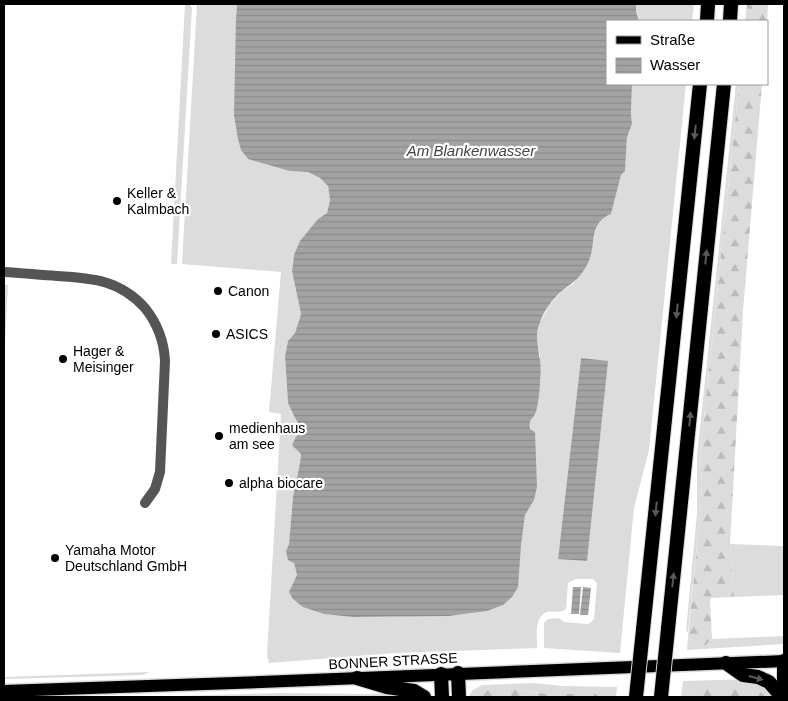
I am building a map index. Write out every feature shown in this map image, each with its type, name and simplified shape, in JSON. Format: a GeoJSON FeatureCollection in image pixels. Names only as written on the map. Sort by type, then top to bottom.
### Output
{"type":"FeatureCollection","features":[{"type":"Feature","properties":{"kind":"highway"},"geometry":{"type":"LineString","coordinates":[[707,20],[708,4]]}},
{"type":"Feature","properties":{"kind":"highway"},"geometry":{"type":"LineString","coordinates":[[730,20],[731,4]]}},
{"type":"Feature","properties":{"kind":"highway"},"geometry":{"type":"LineString","coordinates":[[636,697],[700,85]]}},
{"type":"Feature","properties":{"kind":"highway"},"geometry":{"type":"LineString","coordinates":[[661,697],[724,85]]}},
{"type":"Feature","properties":{"kind":"highway"},"geometry":{"type":"LineString","coordinates":[[784,661],[784,686]]}},
{"type":"Feature","properties":{"kind":"highway"},"geometry":{"type":"LineString","coordinates":[[726,663],[743,675],[758,677],[769,682],[782,697]]}},
{"type":"Feature","properties":{"kind":"highway"},"geometry":{"type":"LineString","coordinates":[[458,673],[459,697]]}},
{"type":"Feature","properties":{"kind":"highway"},"geometry":{"type":"LineString","coordinates":[[440,674],[442,697]]}},
{"type":"Feature","properties":{"kind":"highway"},"geometry":{"type":"LineString","coordinates":[[357,678],[387,687],[414,691],[424,697]]}},
{"type":"Feature","properties":{"kind":"main road","name":"BONNER STRASSE"},"geometry":{"type":"LineString","coordinates":[[4,691],[784,661]]}},
{"type":"Feature","properties":{"kind":"street"},"geometry":{"type":"LineString","coordinates":[[4,272],[79,277],[106,282],[134,297],[149,313],[164,347],[165,361],[160,472],[154,488],[145,503]]}},
{"type":"Feature","properties":{"kind":"green space"},"geometry":{"type":"Polygon","coordinates":[[[185,4],[190,5],[192,8],[177,264],[171,264],[185,4]]]}},
{"type":"Feature","properties":{"kind":"green space"},"geometry":{"type":"Polygon","coordinates":[[[197,4],[237,4],[236,18],[290,171],[308,172],[320,178],[328,186],[330,200],[327,213],[318,219],[294,255],[292,271],[301,314],[295,333],[288,341],[285,356],[288,403],[301,427],[300,463],[293,497],[289,544],[286,551],[294,563],[297,575],[324,614],[345,616],[445,616],[480,612],[503,605],[521,546],[525,514],[534,500],[530,420],[536,412],[540,356],[536,338],[539,324],[550,304],[562,291],[574,283],[589,260],[597,225],[603,217],[611,214],[621,175],[625,171],[627,137],[632,124],[632,85],[686,85],[649,450],[634,508],[620,653],[544,648],[544,623],[548,619],[559,618],[564,622],[587,624],[594,619],[597,583],[593,579],[575,579],[568,583],[566,609],[547,612],[540,618],[537,627],[537,648],[396,653],[269,663],[267,655],[281,414],[269,412],[281,272],[182,264],[197,4]],[[581,358],[558,558],[587,561],[581,358]]]}},
{"type":"Feature","properties":{"kind":"green space"},"geometry":{"type":"Polygon","coordinates":[[[636,4],[694,4],[692,20],[639,20],[636,4]]]}},
{"type":"Feature","properties":{"kind":"green space"},"geometry":{"type":"Polygon","coordinates":[[[747,4],[768,4],[767,20],[745,20],[747,4]]]}},
{"type":"Feature","properties":{"kind":"green space"},"geometry":{"type":"Polygon","coordinates":[[[736,85],[739,85],[700,455],[702,486],[688,632],[686,631],[697,513],[697,457],[736,85]]]}},
{"type":"Feature","properties":{"kind":"green space"},"geometry":{"type":"Polygon","coordinates":[[[739,85],[762,85],[743,311],[730,544],[734,597],[710,598],[712,639],[706,645],[701,645],[688,637],[702,486],[700,455],[739,85]]]}},
{"type":"Feature","properties":{"kind":"green space"},"geometry":{"type":"Polygon","coordinates":[[[4,285],[8,285],[4,362],[4,285]]]}},
{"type":"Feature","properties":{"kind":"green space"},"geometry":{"type":"Polygon","coordinates":[[[730,544],[784,546],[784,595],[734,597],[730,544]]]}},
{"type":"Feature","properties":{"kind":"green space"},"geometry":{"type":"Polygon","coordinates":[[[784,636],[784,644],[687,650],[688,637],[701,645],[706,645],[712,639],[784,636]]]}},
{"type":"Feature","properties":{"kind":"green space"},"geometry":{"type":"Polygon","coordinates":[[[149,672],[143,675],[4,679],[4,677],[149,672]]]}},
{"type":"Feature","properties":{"kind":"green space"},"geometry":{"type":"Polygon","coordinates":[[[749,679],[764,684],[776,697],[766,697],[762,693],[684,690],[684,697],[681,697],[683,681],[749,679]]]}},
{"type":"Feature","properties":{"kind":"green space"},"geometry":{"type":"Polygon","coordinates":[[[534,683],[563,686],[617,687],[616,697],[600,697],[596,694],[547,694],[507,688],[478,697],[468,697],[473,690],[482,685],[534,683]]]}},
{"type":"Feature","properties":{"kind":"green space"},"geometry":{"type":"Polygon","coordinates":[[[743,686],[758,691],[766,697],[684,697],[684,690],[743,686]]]}},
{"type":"Feature","properties":{"kind":"green space"},"geometry":{"type":"Polygon","coordinates":[[[507,688],[547,694],[596,694],[600,697],[478,697],[487,691],[507,688]]]}},
{"type":"Feature","properties":{"kind":"green space"},"geometry":{"type":"Polygon","coordinates":[[[281,693],[397,693],[412,697],[143,697],[281,693]]]}},
{"type":"Feature","properties":{"kind":"water","name":"Am Blankenwasser"},"geometry":{"type":"Polygon","coordinates":[[[237,4],[636,4],[639,20],[606,20],[606,85],[632,85],[632,124],[627,137],[625,171],[621,175],[611,214],[604,218],[596,228],[588,263],[583,272],[559,294],[545,311],[538,329],[537,340],[541,368],[540,388],[536,412],[530,421],[530,429],[535,432],[537,487],[534,500],[525,515],[518,587],[512,597],[503,605],[487,611],[449,616],[353,617],[324,614],[303,607],[293,599],[289,592],[297,575],[294,563],[288,560],[286,551],[289,544],[293,497],[301,454],[292,445],[301,427],[288,403],[285,356],[288,341],[295,333],[301,314],[292,271],[294,255],[300,241],[318,219],[327,213],[330,200],[328,186],[320,178],[308,172],[290,171],[248,159],[241,150],[234,115],[237,4]]]}},
{"type":"Feature","properties":{"kind":"water"},"geometry":{"type":"Polygon","coordinates":[[[581,358],[608,361],[587,561],[558,559],[581,358]]]}},
{"type":"Feature","properties":{"kind":"water"},"geometry":{"type":"Polygon","coordinates":[[[573,587],[581,587],[579,614],[571,614],[573,587]]]}},
{"type":"Feature","properties":{"kind":"water"},"geometry":{"type":"Polygon","coordinates":[[[583,587],[591,588],[588,615],[580,615],[583,587]]]}},
{"type":"Feature","properties":{"kind":"place","name":"Keller & Kalmbach"},"geometry":{"type":"Point","coordinates":[117,201]}},
{"type":"Feature","properties":{"kind":"place","name":"Canon"},"geometry":{"type":"Point","coordinates":[218,291]}},
{"type":"Feature","properties":{"kind":"place","name":"ASICS"},"geometry":{"type":"Point","coordinates":[216,334]}},
{"type":"Feature","properties":{"kind":"place","name":"Hager & Meisinger"},"geometry":{"type":"Point","coordinates":[63,359]}},
{"type":"Feature","properties":{"kind":"place","name":"medienhaus am see"},"geometry":{"type":"Point","coordinates":[219,436]}},
{"type":"Feature","properties":{"kind":"place","name":"alpha biocare"},"geometry":{"type":"Point","coordinates":[229,483]}},
{"type":"Feature","properties":{"kind":"place","name":"Yamaha Motor Deutschland GmbH"},"geometry":{"type":"Point","coordinates":[55,558]}}]}
